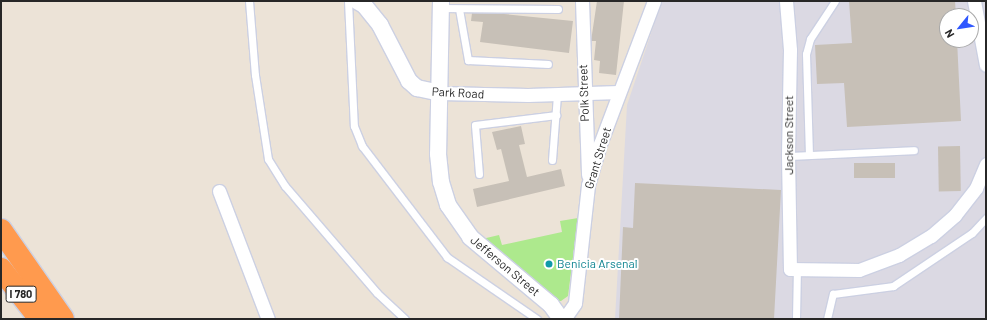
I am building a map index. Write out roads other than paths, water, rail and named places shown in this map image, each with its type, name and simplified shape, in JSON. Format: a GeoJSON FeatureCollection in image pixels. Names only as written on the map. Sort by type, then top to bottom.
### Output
{"type":"FeatureCollection","features":[{"type":"Feature","properties":{"kind":"highway"},"geometry":{"type":"LineString","coordinates":[[1,230],[63,319]]}},
{"type":"Feature","properties":{"kind":"highway","name":"I 780"},"geometry":{"type":"LineString","coordinates":[[1,269],[40,319]]}},
{"type":"Feature","properties":{"kind":"street","name":"Park Road"},"geometry":{"type":"LineString","coordinates":[[357,1],[364,5],[380,25],[409,81],[417,88],[440,93],[584,94],[619,92]]}},
{"type":"Feature","properties":{"kind":"street","name":"Polk Street"},"geometry":{"type":"LineString","coordinates":[[582,1],[588,184]]}},
{"type":"Feature","properties":{"kind":"street","name":"Grant Street"},"geometry":{"type":"LineString","coordinates":[[564,319],[575,303],[588,184],[619,92],[654,1]]}},
{"type":"Feature","properties":{"kind":"street","name":"Jackson Street"},"geometry":{"type":"LineString","coordinates":[[786,1],[790,50],[788,156],[794,269]]}},
{"type":"Feature","properties":{"kind":"street"},"geometry":{"type":"LineString","coordinates":[[974,1],[986,65]]}},
{"type":"Feature","properties":{"kind":"street","name":"Jefferson Street"},"geometry":{"type":"LineString","coordinates":[[441,5],[438,154],[441,182],[448,205],[470,238],[551,305],[561,319]]}},
{"type":"Feature","properties":{"kind":"street"},"geometry":{"type":"LineString","coordinates":[[794,269],[859,270],[879,265],[911,249],[931,236],[963,207],[976,188],[986,164]]}},
{"type":"Feature","properties":{"kind":"street"},"geometry":{"type":"LineString","coordinates":[[219,191],[268,319]]}},
{"type":"Feature","properties":{"kind":"lane"},"geometry":{"type":"LineString","coordinates":[[248,1],[255,75],[268,159],[286,186],[377,293],[405,319]]}},
{"type":"Feature","properties":{"kind":"lane"},"geometry":{"type":"LineString","coordinates":[[348,1],[354,126],[362,146],[447,257],[537,319]]}},
{"type":"Feature","properties":{"kind":"lane"},"geometry":{"type":"LineString","coordinates":[[809,155],[806,54],[810,39],[835,1]]}},
{"type":"Feature","properties":{"kind":"lane"},"geometry":{"type":"LineString","coordinates":[[441,5],[459,8],[558,9]]}},
{"type":"Feature","properties":{"kind":"lane"},"geometry":{"type":"LineString","coordinates":[[459,8],[468,60],[548,64]]}},
{"type":"Feature","properties":{"kind":"lane"},"geometry":{"type":"LineString","coordinates":[[552,160],[557,94]]}},
{"type":"Feature","properties":{"kind":"lane"},"geometry":{"type":"LineString","coordinates":[[479,174],[476,125],[556,115]]}},
{"type":"Feature","properties":{"kind":"lane"},"geometry":{"type":"LineString","coordinates":[[788,156],[914,150]]}},
{"type":"Feature","properties":{"kind":"lane"},"geometry":{"type":"LineString","coordinates":[[827,319],[833,294],[893,286],[972,233],[986,218]]}},
{"type":"Feature","properties":{"kind":"lane"},"geometry":{"type":"LineString","coordinates":[[794,269],[796,319]]}},
{"type":"Feature","properties":{"kind":"place","name":"Benicia Arsenal"},"geometry":{"type":"Point","coordinates":[549,264]}}]}
